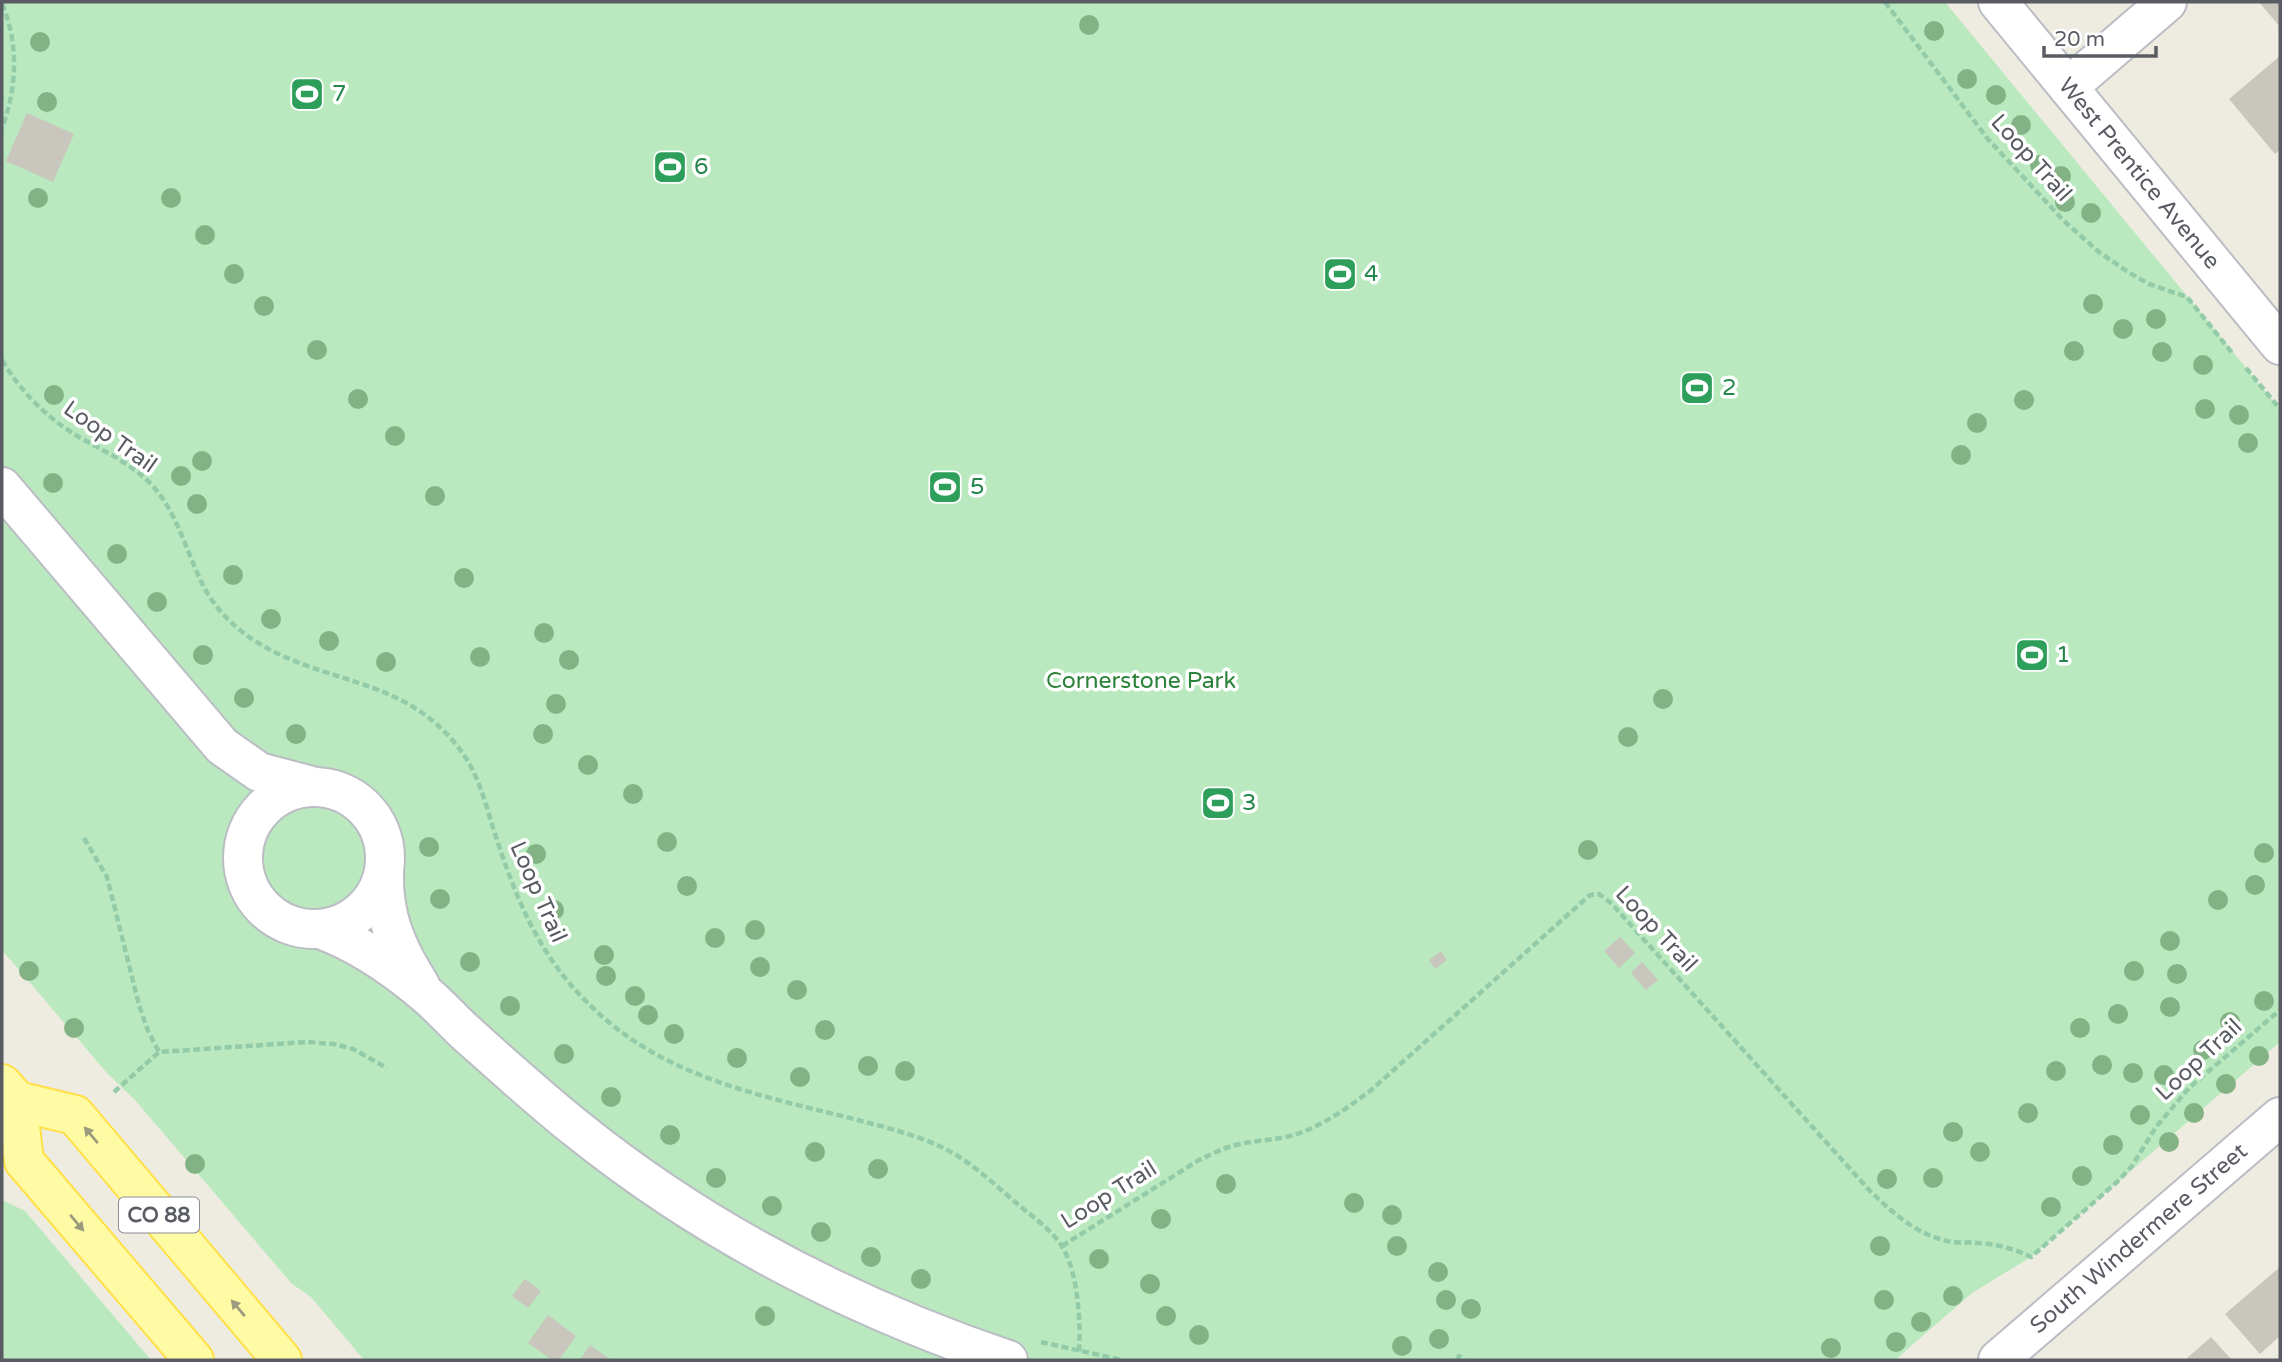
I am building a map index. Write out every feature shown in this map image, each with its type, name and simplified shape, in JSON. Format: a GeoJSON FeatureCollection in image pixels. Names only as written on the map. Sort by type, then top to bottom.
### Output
{"type":"FeatureCollection","features":[{"type":"Feature","properties":{"kind":"main road","name":"CO 88"},"geometry":{"type":"LineString","coordinates":[[194,1360],[24,1161],[7,1100],[75,1115],[282,1360]]}},
{"type":"Feature","properties":{"kind":"street","name":"West Prentice Avenue"},"geometry":{"type":"LineString","coordinates":[[1998,2],[2274,325]]}},
{"type":"Feature","properties":{"kind":"street"},"geometry":{"type":"LineString","coordinates":[[2068,87],[2167,2]]}},
{"type":"Feature","properties":{"kind":"street"},"geometry":{"type":"LineString","coordinates":[[2,487],[222,746],[239,777],[248,801],[252,823]]}},
{"type":"Feature","properties":{"kind":"street"},"geometry":{"type":"LineString","coordinates":[[222,746],[259,772],[325,787],[351,796],[372,814],[386,848],[384,898],[390,925],[409,968],[425,993]]}},
{"type":"Feature","properties":{"kind":"street"},"geometry":{"type":"LineString","coordinates":[[312,786],[278,796],[258,813],[252,823],[243,854],[246,880],[252,893],[271,914],[282,921],[307,929],[320,929],[345,923],[356,916],[373,899],[384,874]]}},
{"type":"Feature","properties":{"kind":"street"},"geometry":{"type":"LineString","coordinates":[[320,929],[343,938],[368,953],[425,993],[507,1070],[577,1130],[696,1216],[816,1280],[941,1336],[1008,1360]]}},
{"type":"Feature","properties":{"kind":"street","name":"South Windermere Street"},"geometry":{"type":"LineString","coordinates":[[1998,1360],[2280,1117]]}},
{"type":"Feature","properties":{"kind":"path","name":"Loop Trail"},"geometry":{"type":"LineString","coordinates":[[1885,2],[1987,138],[2064,221],[2099,252],[2128,272],[2149,284],[2186,297]]}},
{"type":"Feature","properties":{"kind":"path"},"geometry":{"type":"LineString","coordinates":[[2,4],[11,32],[14,84],[2,128]]}},
{"type":"Feature","properties":{"kind":"path","name":"Loop Trail"},"geometry":{"type":"LineString","coordinates":[[2,360],[21,388],[47,414],[75,435],[133,468],[151,485],[176,521],[201,584],[215,604],[249,638],[292,661],[370,685],[397,697],[427,716],[457,745],[471,765],[480,786],[509,876],[540,945],[567,981],[611,1023],[661,1058],[733,1088],[907,1133],[941,1147],[992,1182],[1040,1223],[1062,1246],[1199,1160],[1241,1143],[1294,1135],[1348,1107],[1370,1091],[1590,895],[1599,894],[1606,897],[1870,1191],[1895,1215],[1931,1237],[2004,1247],[2031,1257],[2132,1166],[2156,1126],[2189,1088],[2280,1010]]}},
{"type":"Feature","properties":{"kind":"path"},"geometry":{"type":"LineString","coordinates":[[84,838],[107,877],[139,1005],[159,1052]]}},
{"type":"Feature","properties":{"kind":"path"},"geometry":{"type":"LineString","coordinates":[[114,1092],[159,1052],[307,1042],[353,1049],[387,1068]]}},
{"type":"Feature","properties":{"kind":"path"},"geometry":{"type":"LineString","coordinates":[[1062,1246],[1074,1280],[1080,1328],[1079,1352],[1122,1360]]}},
{"type":"Feature","properties":{"kind":"path"},"geometry":{"type":"LineString","coordinates":[[1457,1360],[1459,1356],[1465,1360]]}},
{"type":"Feature","properties":{"kind":"green space","name":"Cornerstone Park"},"geometry":{"type":"Polygon","coordinates":[[[2,2],[1945,2],[2280,409],[2280,1042],[2031,1257],[1972,1293],[1895,1360],[364,1360],[311,1297],[292,1284],[2,950],[2,2]]]}},
{"type":"Feature","properties":{"kind":"green space"},"geometry":{"type":"Polygon","coordinates":[[[2,1200],[25,1211],[151,1360],[2,1360],[2,1200]]]}},
{"type":"Feature","properties":{"kind":"building"},"geometry":{"type":"Polygon","coordinates":[[[2259,2],[2280,2],[2280,27],[2259,2]]]}},
{"type":"Feature","properties":{"kind":"building"},"geometry":{"type":"Polygon","coordinates":[[[2280,56],[2280,150],[2275,154],[2229,99],[2280,56]]]}},
{"type":"Feature","properties":{"kind":"building"},"geometry":{"type":"Polygon","coordinates":[[[27,113],[74,134],[53,182],[6,161],[27,113]]]}},
{"type":"Feature","properties":{"kind":"building"},"geometry":{"type":"Polygon","coordinates":[[[1620,937],[1635,953],[1619,968],[1604,951],[1620,937]]]}},
{"type":"Feature","properties":{"kind":"building"},"geometry":{"type":"Polygon","coordinates":[[[1441,951],[1447,960],[1435,969],[1429,960],[1441,951]]]}},
{"type":"Feature","properties":{"kind":"building"},"geometry":{"type":"Polygon","coordinates":[[[1642,962],[1658,980],[1646,990],[1631,973],[1642,962]]]}},
{"type":"Feature","properties":{"kind":"building"},"geometry":{"type":"Polygon","coordinates":[[[2280,1267],[2280,1336],[2260,1354],[2225,1314],[2280,1267]]]}},
{"type":"Feature","properties":{"kind":"building"},"geometry":{"type":"Polygon","coordinates":[[[525,1279],[541,1291],[528,1308],[512,1296],[525,1279]]]}},
{"type":"Feature","properties":{"kind":"building"},"geometry":{"type":"Polygon","coordinates":[[[548,1315],[576,1336],[559,1360],[552,1360],[528,1343],[548,1315]]]}},
{"type":"Feature","properties":{"kind":"building"},"geometry":{"type":"Polygon","coordinates":[[[2211,1337],[2232,1360],[2185,1360],[2211,1337]]]}},
{"type":"Feature","properties":{"kind":"building"},"geometry":{"type":"Polygon","coordinates":[[[590,1345],[611,1360],[580,1360],[590,1345]]]}},
{"type":"Feature","properties":{"kind":"place","name":"7"},"geometry":{"type":"Point","coordinates":[307,94]}},
{"type":"Feature","properties":{"kind":"place","name":"6"},"geometry":{"type":"Point","coordinates":[670,167]}},
{"type":"Feature","properties":{"kind":"place","name":"4"},"geometry":{"type":"Point","coordinates":[1340,274]}},
{"type":"Feature","properties":{"kind":"place","name":"2"},"geometry":{"type":"Point","coordinates":[1697,388]}},
{"type":"Feature","properties":{"kind":"place","name":"5"},"geometry":{"type":"Point","coordinates":[945,487]}},
{"type":"Feature","properties":{"kind":"place","name":"1"},"geometry":{"type":"Point","coordinates":[2032,655]}},
{"type":"Feature","properties":{"kind":"place","name":"3"},"geometry":{"type":"Point","coordinates":[1218,803]}}]}
